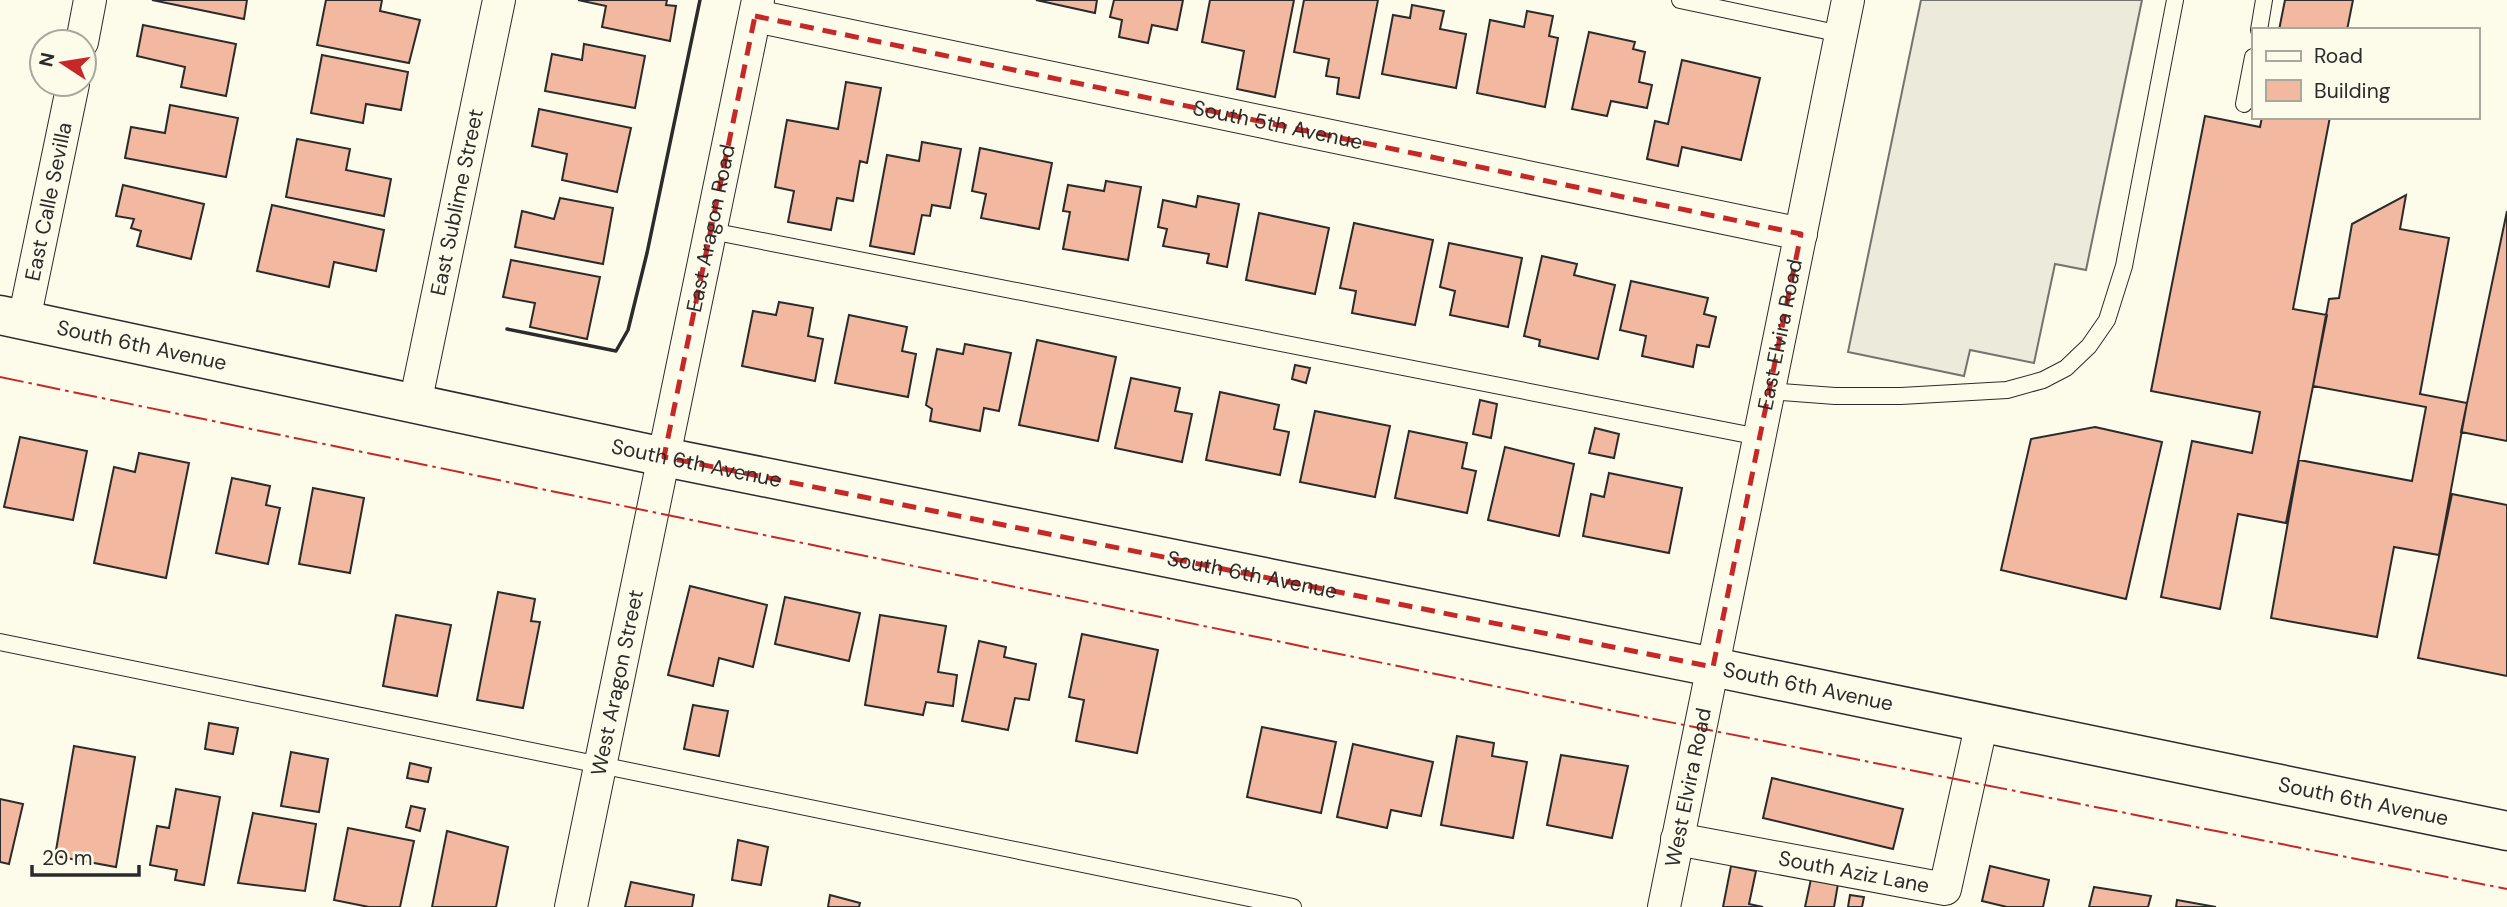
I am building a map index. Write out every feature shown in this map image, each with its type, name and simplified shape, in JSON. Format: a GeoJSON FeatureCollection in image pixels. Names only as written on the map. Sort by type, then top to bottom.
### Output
{"type":"FeatureCollection","features":[{"type":"Feature","properties":{"kind":"street"},"geometry":{"type":"LineString","coordinates":[[85,28],[90,0]]}},
{"type":"Feature","properties":{"kind":"street","name":"East Sublime Street"},"geometry":{"type":"LineString","coordinates":[[415,404],[499,0]]}},
{"type":"Feature","properties":{"kind":"street","name":"East Elvira Road"},"geometry":{"type":"LineString","coordinates":[[1713,667],[1848,0]]}},
{"type":"Feature","properties":{"kind":"street","name":"East Aragon Road"},"geometry":{"type":"LineString","coordinates":[[664,457],[757,8]]}},
{"type":"Feature","properties":{"kind":"street","name":"South 5th Avenue"},"geometry":{"type":"LineString","coordinates":[[757,8],[1801,234]]}},
{"type":"Feature","properties":{"kind":"street","name":"East Calle Sevilla"},"geometry":{"type":"LineString","coordinates":[[12,318],[69,98]]}},
{"type":"Feature","properties":{"kind":"street","name":"South 6th Avenue"},"geometry":{"type":"LineString","coordinates":[[12,318],[664,457],[1713,667],[2507,831]]}},
{"type":"Feature","properties":{"kind":"street","name":"West Aragon Street"},"geometry":{"type":"LineString","coordinates":[[571,907],[664,457]]}},
{"type":"Feature","properties":{"kind":"street","name":"West Elvira Road"},"geometry":{"type":"LineString","coordinates":[[1664,907],[1713,667]]}},
{"type":"Feature","properties":{"kind":"street","name":"South Aziz Lane"},"geometry":{"type":"LineString","coordinates":[[1678,839],[1945,889],[1982,722]]}},
{"type":"Feature","properties":{"kind":"lane"},"geometry":{"type":"LineString","coordinates":[[1679,0],[1841,34]]}},
{"type":"Feature","properties":{"kind":"lane"},"geometry":{"type":"LineString","coordinates":[[1769,391],[1835,396],[1901,396],[2007,390],[2043,380],[2066,368],[2090,346],[2107,320],[2124,266],[2175,0]]}},
{"type":"Feature","properties":{"kind":"lane"},"geometry":{"type":"LineString","coordinates":[[2259,28],[2264,0]]}},
{"type":"Feature","properties":{"kind":"lane"},"geometry":{"type":"LineString","coordinates":[[2244,104],[2252,62]]}},
{"type":"Feature","properties":{"kind":"lane"},"geometry":{"type":"LineString","coordinates":[[711,231],[1759,438]]}},
{"type":"Feature","properties":{"kind":"lane"},"geometry":{"type":"LineString","coordinates":[[0,642],[1293,907]]}},
{"type":"Feature","properties":{"kind":"highlighted area"},"geometry":{"type":"Polygon","coordinates":[[[755,16],[1801,234],[1713,667],[664,457],[755,16]]]}},
{"type":"Feature","properties":{"kind":"shaded area"},"geometry":{"type":"Polygon","coordinates":[[[1921,0],[2142,0],[2086,270],[2055,264],[2034,363],[1970,350],[1964,376],[1848,352],[1921,0]]]}},
{"type":"Feature","properties":{"kind":"building"},"geometry":{"type":"Polygon","coordinates":[[[152,0],[247,0],[244,19],[152,0]]]}},
{"type":"Feature","properties":{"kind":"building"},"geometry":{"type":"Polygon","coordinates":[[[326,0],[382,0],[380,11],[420,20],[409,63],[317,45],[326,0]]]}},
{"type":"Feature","properties":{"kind":"building"},"geometry":{"type":"Polygon","coordinates":[[[578,0],[667,0],[666,5],[676,6],[670,41],[602,27],[606,6],[578,0]]]}},
{"type":"Feature","properties":{"kind":"building"},"geometry":{"type":"Polygon","coordinates":[[[1036,0],[1097,0],[1095,13],[1036,0]]]}},
{"type":"Feature","properties":{"kind":"building"},"geometry":{"type":"Polygon","coordinates":[[[1114,0],[1183,0],[1177,30],[1152,25],[1148,43],[1119,37],[1122,20],[1110,17],[1114,0]]]}},
{"type":"Feature","properties":{"kind":"building"},"geometry":{"type":"Polygon","coordinates":[[[1210,0],[1294,0],[1275,97],[1237,89],[1244,51],[1202,42],[1210,0]]]}},
{"type":"Feature","properties":{"kind":"building"},"geometry":{"type":"Polygon","coordinates":[[[1304,0],[1378,0],[1359,98],[1337,94],[1339,78],[1326,76],[1329,59],[1294,52],[1304,0]]]}},
{"type":"Feature","properties":{"kind":"building"},"geometry":{"type":"Polygon","coordinates":[[[2285,0],[2353,0],[2347,28],[2279,28],[2285,0]]]}},
{"type":"Feature","properties":{"kind":"building"},"geometry":{"type":"Polygon","coordinates":[[[1412,5],[1444,11],[1440,29],[1466,34],[1456,88],[1382,74],[1393,15],[1410,18],[1412,5]]]}},
{"type":"Feature","properties":{"kind":"building"},"geometry":{"type":"Polygon","coordinates":[[[1527,11],[1553,16],[1549,36],[1558,38],[1545,107],[1477,93],[1490,20],[1524,27],[1527,11]]]}},
{"type":"Feature","properties":{"kind":"building"},"geometry":{"type":"Polygon","coordinates":[[[143,25],[236,44],[226,96],[181,87],[185,67],[137,56],[143,25]]]}},
{"type":"Feature","properties":{"kind":"building"},"geometry":{"type":"Polygon","coordinates":[[[1589,32],[1635,42],[1633,49],[1645,52],[1639,82],[1652,85],[1647,108],[1611,101],[1607,116],[1572,109],[1589,32]]]}},
{"type":"Feature","properties":{"kind":"building"},"geometry":{"type":"Polygon","coordinates":[[[584,44],[645,56],[635,108],[545,91],[552,54],[582,60],[584,44]]]}},
{"type":"Feature","properties":{"kind":"building"},"geometry":{"type":"Polygon","coordinates":[[[322,55],[408,72],[401,110],[366,104],[363,123],[311,113],[322,55]]]}},
{"type":"Feature","properties":{"kind":"building"},"geometry":{"type":"Polygon","coordinates":[[[1682,60],[1760,78],[1741,160],[1682,147],[1678,166],[1647,159],[1655,121],[1668,124],[1682,60]]]}},
{"type":"Feature","properties":{"kind":"building"},"geometry":{"type":"Polygon","coordinates":[[[846,82],[881,88],[867,163],[860,161],[853,201],[837,198],[831,230],[788,222],[794,191],[775,187],[787,120],[838,129],[846,82]]]}},
{"type":"Feature","properties":{"kind":"building"},"geometry":{"type":"Polygon","coordinates":[[[170,105],[238,118],[226,177],[125,158],[131,127],[165,133],[170,105]]]}},
{"type":"Feature","properties":{"kind":"building"},"geometry":{"type":"Polygon","coordinates":[[[539,109],[631,128],[617,192],[562,180],[567,154],[532,146],[539,109]]]}},
{"type":"Feature","properties":{"kind":"building"},"geometry":{"type":"Polygon","coordinates":[[[2205,116],[2260,127],[2262,119],[2330,119],[2293,309],[2327,315],[2286,523],[2238,514],[2220,609],[2161,597],[2192,441],[2252,453],[2260,412],[2151,391],[2205,116]]]}},
{"type":"Feature","properties":{"kind":"building"},"geometry":{"type":"Polygon","coordinates":[[[297,139],[350,149],[346,170],[391,179],[384,216],[286,197],[297,139]]]}},
{"type":"Feature","properties":{"kind":"building"},"geometry":{"type":"Polygon","coordinates":[[[922,142],[961,149],[950,208],[932,205],[930,216],[922,215],[914,254],[870,246],[887,155],[919,161],[922,142]]]}},
{"type":"Feature","properties":{"kind":"building"},"geometry":{"type":"Polygon","coordinates":[[[980,148],[1052,163],[1039,229],[981,218],[986,194],[972,191],[980,148]]]}},
{"type":"Feature","properties":{"kind":"building"},"geometry":{"type":"Polygon","coordinates":[[[1106,181],[1141,187],[1128,260],[1063,249],[1070,212],[1063,211],[1068,185],[1104,191],[1106,181]]]}},
{"type":"Feature","properties":{"kind":"building"},"geometry":{"type":"Polygon","coordinates":[[[123,185],[204,204],[191,259],[137,246],[141,231],[131,228],[134,219],[116,216],[123,185]]]}},
{"type":"Feature","properties":{"kind":"building"},"geometry":{"type":"Polygon","coordinates":[[[2406,195],[2400,229],[2449,238],[2420,394],[2467,403],[2439,555],[2394,547],[2377,637],[2271,618],[2299,460],[2412,481],[2426,407],[2313,386],[2329,299],[2339,298],[2352,224],[2406,195]]]}},
{"type":"Feature","properties":{"kind":"building"},"geometry":{"type":"Polygon","coordinates":[[[1198,196],[1239,204],[1227,267],[1207,263],[1209,254],[1163,246],[1167,229],[1158,227],[1163,200],[1196,207],[1198,196]]]}},
{"type":"Feature","properties":{"kind":"building"},"geometry":{"type":"Polygon","coordinates":[[[560,198],[613,208],[603,264],[515,247],[522,211],[554,219],[560,198]]]}},
{"type":"Feature","properties":{"kind":"building"},"geometry":{"type":"Polygon","coordinates":[[[272,205],[384,230],[376,271],[334,262],[329,287],[257,271],[272,205]]]}},
{"type":"Feature","properties":{"kind":"building"},"geometry":{"type":"Polygon","coordinates":[[[2507,211],[2507,441],[2461,432],[2507,211]]]}},
{"type":"Feature","properties":{"kind":"building"},"geometry":{"type":"Polygon","coordinates":[[[1259,213],[1329,228],[1315,294],[1246,280],[1259,213]]]}},
{"type":"Feature","properties":{"kind":"building"},"geometry":{"type":"Polygon","coordinates":[[[1354,223],[1433,240],[1415,325],[1352,313],[1356,291],[1340,288],[1354,223]]]}},
{"type":"Feature","properties":{"kind":"building"},"geometry":{"type":"Polygon","coordinates":[[[1449,243],[1522,258],[1508,327],[1450,315],[1455,291],[1440,287],[1449,243]]]}},
{"type":"Feature","properties":{"kind":"building"},"geometry":{"type":"Polygon","coordinates":[[[1542,256],[1577,264],[1574,275],[1615,285],[1598,359],[1539,346],[1540,340],[1524,336],[1542,256]]]}},
{"type":"Feature","properties":{"kind":"building"},"geometry":{"type":"Polygon","coordinates":[[[511,260],[600,277],[587,339],[530,327],[535,303],[503,297],[511,260]]]}},
{"type":"Feature","properties":{"kind":"building"},"geometry":{"type":"Polygon","coordinates":[[[1631,281],[1708,298],[1704,314],[1716,317],[1709,347],[1697,345],[1693,367],[1642,356],[1646,336],[1620,330],[1631,281]]]}},
{"type":"Feature","properties":{"kind":"building"},"geometry":{"type":"Polygon","coordinates":[[[779,302],[813,308],[808,336],[823,339],[815,381],[742,366],[753,311],[776,315],[779,302]]]}},
{"type":"Feature","properties":{"kind":"building"},"geometry":{"type":"Polygon","coordinates":[[[849,315],[907,327],[902,351],[916,354],[908,397],[835,383],[849,315]]]}},
{"type":"Feature","properties":{"kind":"building"},"geometry":{"type":"Polygon","coordinates":[[[1037,340],[1116,357],[1098,441],[1019,425],[1037,340]]]}},
{"type":"Feature","properties":{"kind":"building"},"geometry":{"type":"Polygon","coordinates":[[[965,344],[1011,353],[999,411],[984,408],[980,431],[930,421],[932,409],[926,405],[937,349],[963,354],[965,344]]]}},
{"type":"Feature","properties":{"kind":"building"},"geometry":{"type":"Polygon","coordinates":[[[1295,365],[1310,368],[1306,383],[1292,379],[1295,365]]]}},
{"type":"Feature","properties":{"kind":"building"},"geometry":{"type":"Polygon","coordinates":[[[1131,378],[1180,388],[1175,411],[1192,414],[1182,462],[1115,448],[1131,378]]]}},
{"type":"Feature","properties":{"kind":"building"},"geometry":{"type":"Polygon","coordinates":[[[1220,392],[1279,405],[1274,429],[1289,432],[1280,475],[1206,460],[1220,392]]]}},
{"type":"Feature","properties":{"kind":"building"},"geometry":{"type":"Polygon","coordinates":[[[1480,400],[1497,404],[1491,438],[1473,434],[1480,400]]]}},
{"type":"Feature","properties":{"kind":"building"},"geometry":{"type":"Polygon","coordinates":[[[1315,411],[1390,426],[1375,497],[1300,482],[1315,411]]]}},
{"type":"Feature","properties":{"kind":"building"},"geometry":{"type":"Polygon","coordinates":[[[2095,427],[2162,442],[2126,599],[2001,570],[2031,439],[2095,427]]]}},
{"type":"Feature","properties":{"kind":"building"},"geometry":{"type":"Polygon","coordinates":[[[1595,428],[1619,434],[1614,458],[1589,453],[1595,428]]]}},
{"type":"Feature","properties":{"kind":"building"},"geometry":{"type":"Polygon","coordinates":[[[1409,431],[1467,443],[1462,468],[1476,471],[1467,513],[1395,498],[1409,431]]]}},
{"type":"Feature","properties":{"kind":"building"},"geometry":{"type":"Polygon","coordinates":[[[20,437],[87,451],[73,520],[4,507],[20,437]]]}},
{"type":"Feature","properties":{"kind":"building"},"geometry":{"type":"Polygon","coordinates":[[[1505,447],[1574,464],[1559,536],[1488,520],[1505,447]]]}},
{"type":"Feature","properties":{"kind":"building"},"geometry":{"type":"Polygon","coordinates":[[[139,453],[189,463],[166,578],[94,563],[114,467],[135,472],[139,453]]]}},
{"type":"Feature","properties":{"kind":"building"},"geometry":{"type":"Polygon","coordinates":[[[1609,473],[1682,488],[1669,553],[1583,536],[1591,494],[1604,497],[1609,473]]]}},
{"type":"Feature","properties":{"kind":"building"},"geometry":{"type":"Polygon","coordinates":[[[232,478],[270,486],[266,505],[280,508],[268,564],[216,553],[232,478]]]}},
{"type":"Feature","properties":{"kind":"building"},"geometry":{"type":"Polygon","coordinates":[[[313,488],[364,498],[350,573],[299,564],[313,488]]]}},
{"type":"Feature","properties":{"kind":"building"},"geometry":{"type":"Polygon","coordinates":[[[2452,494],[2507,505],[2507,676],[2418,658],[2452,494]]]}},
{"type":"Feature","properties":{"kind":"building"},"geometry":{"type":"Polygon","coordinates":[[[690,586],[767,605],[753,667],[719,658],[713,686],[668,675],[690,586]]]}},
{"type":"Feature","properties":{"kind":"building"},"geometry":{"type":"Polygon","coordinates":[[[498,592],[535,599],[531,621],[540,622],[523,708],[477,700],[498,592]]]}},
{"type":"Feature","properties":{"kind":"building"},"geometry":{"type":"Polygon","coordinates":[[[785,597],[860,613],[849,661],[775,644],[785,597]]]}},
{"type":"Feature","properties":{"kind":"building"},"geometry":{"type":"Polygon","coordinates":[[[396,615],[451,625],[437,696],[383,686],[396,615]]]}},
{"type":"Feature","properties":{"kind":"building"},"geometry":{"type":"Polygon","coordinates":[[[880,615],[946,626],[938,672],[957,675],[953,706],[926,702],[923,715],[865,705],[880,615]]]}},
{"type":"Feature","properties":{"kind":"building"},"geometry":{"type":"Polygon","coordinates":[[[1082,634],[1158,650],[1137,753],[1076,741],[1084,700],[1069,697],[1082,634]]]}},
{"type":"Feature","properties":{"kind":"building"},"geometry":{"type":"Polygon","coordinates":[[[979,641],[1006,647],[1004,657],[1036,664],[1029,700],[1015,698],[1008,730],[962,721],[979,641]]]}},
{"type":"Feature","properties":{"kind":"building"},"geometry":{"type":"Polygon","coordinates":[[[693,705],[728,711],[719,756],[684,749],[693,705]]]}},
{"type":"Feature","properties":{"kind":"building"},"geometry":{"type":"Polygon","coordinates":[[[209,723],[238,728],[233,754],[205,749],[209,723]]]}},
{"type":"Feature","properties":{"kind":"building"},"geometry":{"type":"Polygon","coordinates":[[[1262,727],[1336,742],[1321,813],[1247,797],[1262,727]]]}},
{"type":"Feature","properties":{"kind":"building"},"geometry":{"type":"Polygon","coordinates":[[[1457,736],[1494,743],[1492,756],[1527,762],[1513,838],[1441,825],[1457,736]]]}},
{"type":"Feature","properties":{"kind":"building"},"geometry":{"type":"Polygon","coordinates":[[[1353,744],[1433,762],[1421,816],[1391,810],[1387,828],[1337,817],[1353,744]]]}},
{"type":"Feature","properties":{"kind":"building"},"geometry":{"type":"Polygon","coordinates":[[[74,746],[135,757],[116,867],[55,856],[74,746]]]}},
{"type":"Feature","properties":{"kind":"building"},"geometry":{"type":"Polygon","coordinates":[[[291,752],[328,759],[319,812],[281,806],[291,752]]]}},
{"type":"Feature","properties":{"kind":"building"},"geometry":{"type":"Polygon","coordinates":[[[1561,755],[1628,766],[1612,838],[1547,825],[1561,755]]]}},
{"type":"Feature","properties":{"kind":"building"},"geometry":{"type":"Polygon","coordinates":[[[410,763],[431,768],[428,782],[407,778],[410,763]]]}},
{"type":"Feature","properties":{"kind":"building"},"geometry":{"type":"Polygon","coordinates":[[[1772,778],[1903,809],[1893,849],[1763,818],[1772,778]]]}},
{"type":"Feature","properties":{"kind":"building"},"geometry":{"type":"Polygon","coordinates":[[[176,789],[220,797],[204,885],[175,880],[177,870],[150,865],[157,826],[169,828],[176,789]]]}},
{"type":"Feature","properties":{"kind":"building"},"geometry":{"type":"Polygon","coordinates":[[[0,799],[23,804],[9,864],[0,862],[0,799]]]}},
{"type":"Feature","properties":{"kind":"building"},"geometry":{"type":"Polygon","coordinates":[[[411,806],[425,809],[420,831],[406,827],[411,806]]]}},
{"type":"Feature","properties":{"kind":"building"},"geometry":{"type":"Polygon","coordinates":[[[253,813],[316,824],[305,891],[238,883],[253,813]]]}},
{"type":"Feature","properties":{"kind":"building"},"geometry":{"type":"Polygon","coordinates":[[[348,828],[414,841],[400,907],[369,907],[334,900],[348,828]]]}},
{"type":"Feature","properties":{"kind":"building"},"geometry":{"type":"Polygon","coordinates":[[[447,831],[508,847],[496,907],[432,907],[447,831]]]}},
{"type":"Feature","properties":{"kind":"building"},"geometry":{"type":"Polygon","coordinates":[[[738,840],[768,847],[761,885],[732,880],[738,840]]]}},
{"type":"Feature","properties":{"kind":"building"},"geometry":{"type":"Polygon","coordinates":[[[1731,866],[1756,871],[1749,904],[1763,907],[1723,907],[1731,866]]]}},
{"type":"Feature","properties":{"kind":"building"},"geometry":{"type":"Polygon","coordinates":[[[1990,866],[2049,880],[2043,907],[2007,907],[1982,901],[1990,866]]]}},
{"type":"Feature","properties":{"kind":"building"},"geometry":{"type":"Polygon","coordinates":[[[1811,879],[1838,884],[1834,907],[1805,907],[1811,879]]]}},
{"type":"Feature","properties":{"kind":"building"},"geometry":{"type":"Polygon","coordinates":[[[631,882],[694,895],[692,907],[625,907],[631,882]]]}},
{"type":"Feature","properties":{"kind":"building"},"geometry":{"type":"Polygon","coordinates":[[[2094,887],[2151,896],[2148,907],[2089,907],[2094,887]]]}},
{"type":"Feature","properties":{"kind":"building"},"geometry":{"type":"Polygon","coordinates":[[[830,895],[860,903],[859,907],[828,907],[830,895]]]}},
{"type":"Feature","properties":{"kind":"building"},"geometry":{"type":"Polygon","coordinates":[[[1850,895],[1864,897],[1862,907],[1848,907],[1850,895]]]}},
{"type":"Feature","properties":{"kind":"building"},"geometry":{"type":"Polygon","coordinates":[[[2177,900],[2216,907],[2176,907],[2177,900]]]}},
{"type":"Feature","properties":{"kind":"wall"},"geometry":{"type":"LineString","coordinates":[[507,329],[616,351],[628,330],[647,253],[700,0]]}},
{"type":"Feature","properties":{"kind":"power"},"geometry":{"type":"LineString","coordinates":[[0,377],[1644,717],[2507,889]]}}]}
